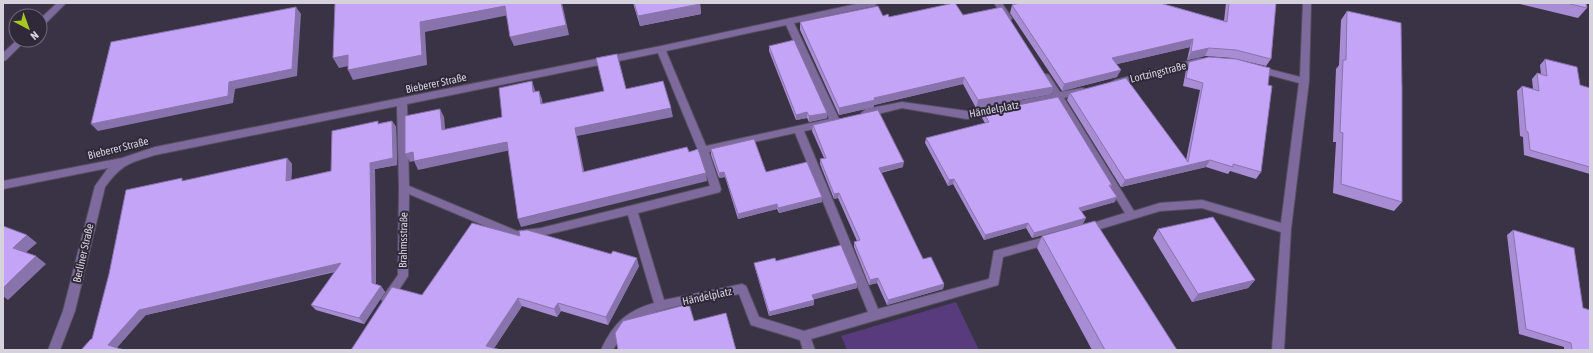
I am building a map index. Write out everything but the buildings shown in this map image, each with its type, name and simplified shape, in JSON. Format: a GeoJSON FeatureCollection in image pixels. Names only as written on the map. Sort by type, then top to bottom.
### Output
{"type":"FeatureCollection","features":[{"type":"Feature","properties":{"kind":"street"},"geometry":{"type":"LineString","coordinates":[[48,16],[62,3]]}},
{"type":"Feature","properties":{"kind":"street","name":"Bieberer Straße"},"geometry":{"type":"LineString","coordinates":[[3,184],[122,162],[155,151],[661,49],[874,3]]}},
{"type":"Feature","properties":{"kind":"street"},"geometry":{"type":"LineString","coordinates":[[998,3],[1011,23]]}},
{"type":"Feature","properties":{"kind":"street"},"geometry":{"type":"LineString","coordinates":[[1278,350],[1286,229],[1304,81],[1307,3]]}},
{"type":"Feature","properties":{"kind":"street"},"geometry":{"type":"LineString","coordinates":[[703,150],[838,120],[789,21]]}},
{"type":"Feature","properties":{"kind":"street"},"geometry":{"type":"LineString","coordinates":[[3,58],[14,48]]}},
{"type":"Feature","properties":{"kind":"street"},"geometry":{"type":"LineString","coordinates":[[404,188],[516,235],[540,232],[716,189],[703,150],[661,49]]}},
{"type":"Feature","properties":{"kind":"street","name":"Lortzingstraße"},"geometry":{"type":"LineString","coordinates":[[1105,85],[1205,60],[1212,60]]}},
{"type":"Feature","properties":{"kind":"street"},"geometry":{"type":"LineString","coordinates":[[1246,66],[1304,81]]}},
{"type":"Feature","properties":{"kind":"street"},"geometry":{"type":"LineString","coordinates":[[1042,70],[1132,216]]}},
{"type":"Feature","properties":{"kind":"street"},"geometry":{"type":"LineString","coordinates":[[1059,97],[1090,89]]}},
{"type":"Feature","properties":{"kind":"street","name":"Händelplatz"},"geometry":{"type":"LineString","coordinates":[[857,116],[902,105],[967,116],[1059,97]]}},
{"type":"Feature","properties":{"kind":"street","name":"Brahmsstraße"},"geometry":{"type":"LineString","coordinates":[[383,307],[403,276],[404,188],[402,102]]}},
{"type":"Feature","properties":{"kind":"street"},"geometry":{"type":"LineString","coordinates":[[798,129],[875,315]]}},
{"type":"Feature","properties":{"kind":"street","name":"Berliner Straße"},"geometry":{"type":"LineString","coordinates":[[54,350],[69,311],[100,186],[109,174],[122,162]]}},
{"type":"Feature","properties":{"kind":"street"},"geometry":{"type":"LineString","coordinates":[[1080,231],[1160,208],[1202,204],[1286,229]]}},
{"type":"Feature","properties":{"kind":"street"},"geometry":{"type":"LineString","coordinates":[[607,350],[619,328],[626,320],[641,312],[660,306],[632,210]]}},
{"type":"Feature","properties":{"kind":"street"},"geometry":{"type":"LineString","coordinates":[[809,350],[804,336],[994,282],[998,254],[1065,235]]}},
{"type":"Feature","properties":{"kind":"street","name":"Händelplatz"},"geometry":{"type":"LineString","coordinates":[[660,306],[742,288],[755,321],[804,336]]}},
{"type":"Feature","properties":{"kind":"shaded area"},"geometry":{"type":"Polygon","coordinates":[[[956,302],[979,350],[847,350],[841,336],[956,302]]]}}]}
